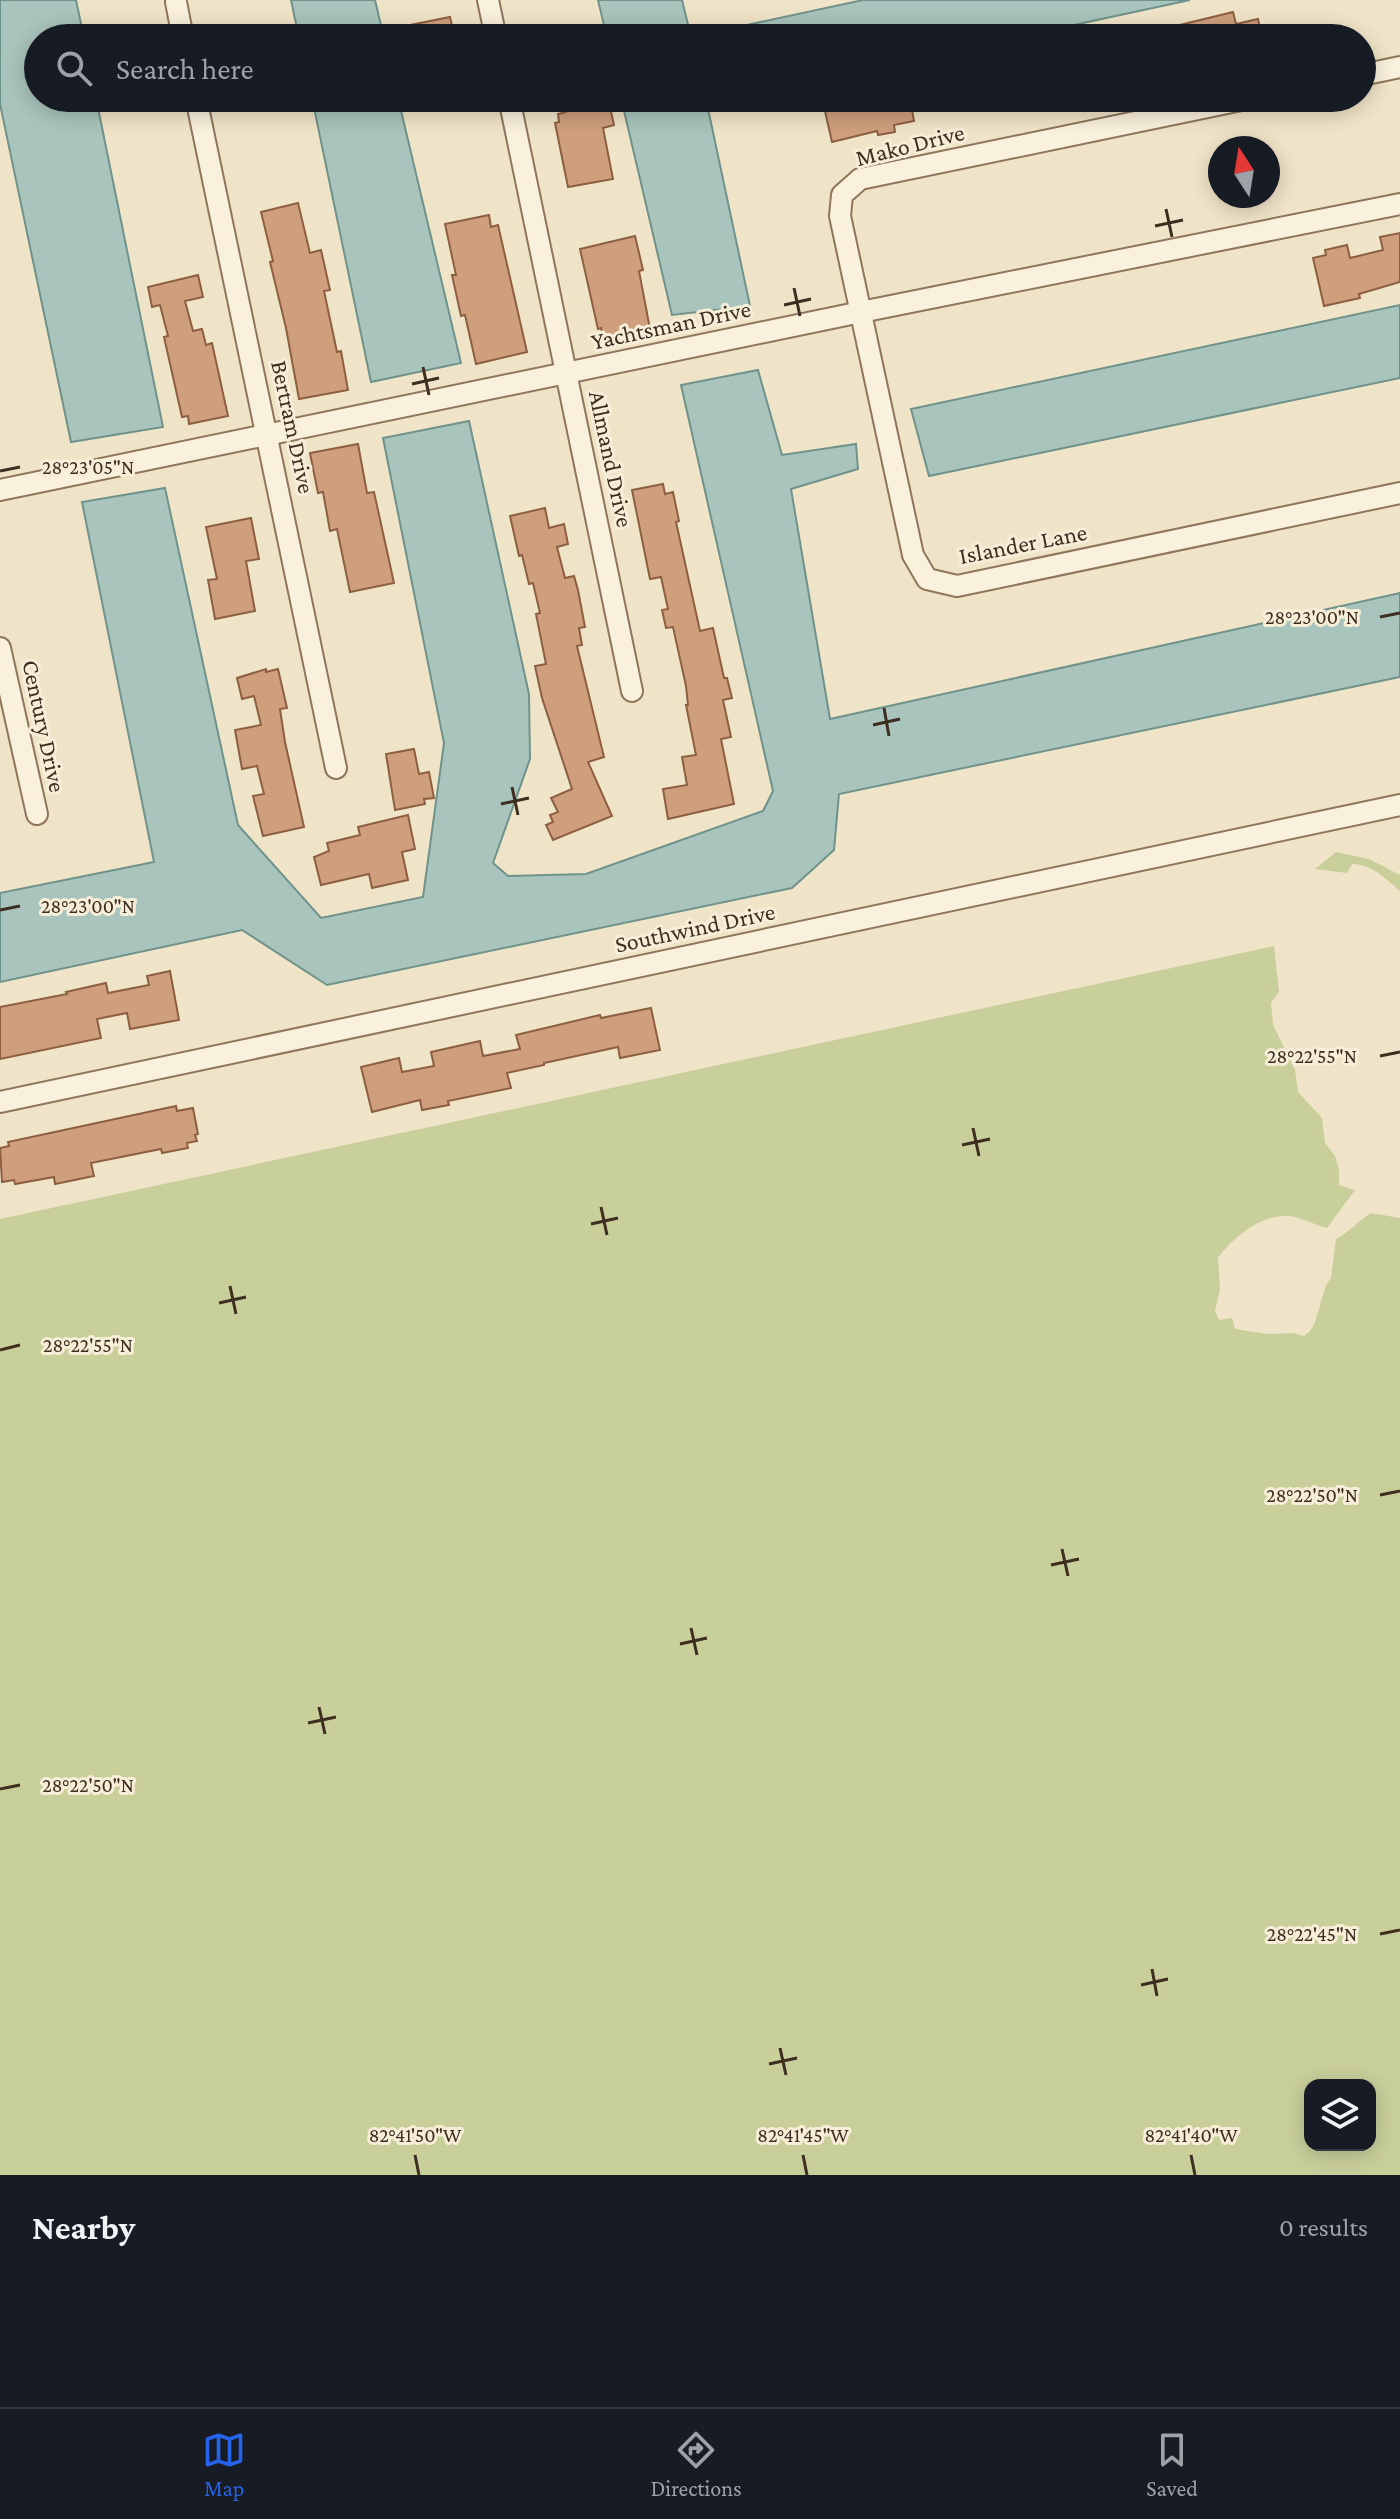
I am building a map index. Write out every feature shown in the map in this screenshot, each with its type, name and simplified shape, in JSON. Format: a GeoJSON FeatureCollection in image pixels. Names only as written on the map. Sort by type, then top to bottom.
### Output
{"type":"FeatureCollection","features":[{"type":"Feature","properties":{"kind":"street"},"geometry":{"type":"LineString","coordinates":[[488,0],[493,24]]}},
{"type":"Feature","properties":{"kind":"street"},"geometry":{"type":"LineString","coordinates":[[176,2],[180,24]]}},
{"type":"Feature","properties":{"kind":"street"},"geometry":{"type":"LineString","coordinates":[[1376,72],[1400,67]]}},
{"type":"Feature","properties":{"kind":"street","name":"Bertram Drive"},"geometry":{"type":"LineString","coordinates":[[199,112],[336,768]]}},
{"type":"Feature","properties":{"kind":"street","name":"Allmand Drive"},"geometry":{"type":"LineString","coordinates":[[512,112],[632,691]]}},
{"type":"Feature","properties":{"kind":"street","name":"Mako Drive"},"geometry":{"type":"LineString","coordinates":[[861,312],[840,216],[842,195],[860,179],[1183,112]]}},
{"type":"Feature","properties":{"kind":"street","name":"Yachtsman Drive"},"geometry":{"type":"LineString","coordinates":[[0,490],[1400,204]]}},
{"type":"Feature","properties":{"kind":"street","name":"Islander Lane"},"geometry":{"type":"LineString","coordinates":[[861,312],[913,555],[927,579],[957,586],[1400,493]]}},
{"type":"Feature","properties":{"kind":"street","name":"Century Drive"},"geometry":{"type":"LineString","coordinates":[[0,648],[37,814]]}},
{"type":"Feature","properties":{"kind":"street","name":"Southwind Drive"},"geometry":{"type":"LineString","coordinates":[[0,1102],[1400,805]]}},
{"type":"Feature","properties":{"kind":"green space"},"geometry":{"type":"Polygon","coordinates":[[[1336,852],[1369,859],[1400,875],[1400,891],[1378,873],[1359,865],[1352,864],[1347,873],[1315,869],[1336,852]]]}},
{"type":"Feature","properties":{"kind":"green space"},"geometry":{"type":"Polygon","coordinates":[[[1274,946],[1279,992],[1271,1003],[1273,1025],[1295,1070],[1298,1092],[1322,1118],[1325,1143],[1335,1156],[1339,1169],[1339,1185],[1355,1190],[1327,1228],[1294,1217],[1279,1216],[1258,1223],[1231,1242],[1218,1258],[1220,1289],[1215,1311],[1219,1320],[1232,1318],[1235,1329],[1304,1336],[1315,1322],[1331,1278],[1336,1239],[1371,1213],[1400,1218],[1400,2175],[0,2175],[0,1219],[1274,946]]]}},
{"type":"Feature","properties":{"kind":"water"},"geometry":{"type":"Polygon","coordinates":[[[0,0],[76,0],[81,24],[24,24],[24,112],[99,112],[163,427],[71,442],[0,104],[0,0]]]}},
{"type":"Feature","properties":{"kind":"water"},"geometry":{"type":"Polygon","coordinates":[[[291,0],[375,0],[381,24],[296,24],[291,0]]]}},
{"type":"Feature","properties":{"kind":"water"},"geometry":{"type":"Polygon","coordinates":[[[598,0],[682,0],[688,24],[604,24],[598,0]]]}},
{"type":"Feature","properties":{"kind":"water"},"geometry":{"type":"Polygon","coordinates":[[[863,0],[1190,0],[1078,24],[751,24],[863,0]]]}},
{"type":"Feature","properties":{"kind":"water"},"geometry":{"type":"Polygon","coordinates":[[[315,112],[401,112],[461,363],[371,382],[315,112]]]}},
{"type":"Feature","properties":{"kind":"water"},"geometry":{"type":"Polygon","coordinates":[[[624,112],[709,112],[750,306],[672,315],[624,112]]]}},
{"type":"Feature","properties":{"kind":"water"},"geometry":{"type":"Polygon","coordinates":[[[1400,305],[1400,378],[929,476],[911,409],[1400,305]]]}},
{"type":"Feature","properties":{"kind":"water"},"geometry":{"type":"Polygon","coordinates":[[[758,370],[782,455],[856,444],[858,469],[791,489],[830,719],[1400,593],[1400,677],[839,794],[834,850],[792,888],[327,985],[242,930],[0,982],[0,893],[154,862],[82,502],[165,488],[238,825],[321,918],[423,897],[444,743],[383,438],[469,421],[529,694],[530,759],[493,863],[508,876],[586,874],[763,811],[773,791],[681,385],[758,370]]]}},
{"type":"Feature","properties":{"kind":"building"},"geometry":{"type":"Polygon","coordinates":[[[1233,12],[1236,24],[1184,24],[1233,12]]]}},
{"type":"Feature","properties":{"kind":"building"},"geometry":{"type":"Polygon","coordinates":[[[450,17],[452,24],[415,24],[450,17]]]}},
{"type":"Feature","properties":{"kind":"building"},"geometry":{"type":"Polygon","coordinates":[[[1258,19],[1259,24],[1236,24],[1258,19]]]}},
{"type":"Feature","properties":{"kind":"building"},"geometry":{"type":"Polygon","coordinates":[[[611,112],[614,125],[603,128],[613,179],[568,187],[555,123],[559,122],[558,114],[611,112]]]}},
{"type":"Feature","properties":{"kind":"building"},"geometry":{"type":"Polygon","coordinates":[[[825,112],[912,112],[914,121],[894,125],[895,132],[878,135],[877,131],[832,142],[825,112]]]}},
{"type":"Feature","properties":{"kind":"building"},"geometry":{"type":"Polygon","coordinates":[[[298,203],[310,253],[321,250],[330,290],[324,291],[348,390],[299,399],[261,212],[298,203]]]}},
{"type":"Feature","properties":{"kind":"building"},"geometry":{"type":"Polygon","coordinates":[[[489,215],[491,227],[498,225],[527,352],[476,364],[465,315],[461,316],[445,224],[489,215]]]}},
{"type":"Feature","properties":{"kind":"building"},"geometry":{"type":"Polygon","coordinates":[[[1400,233],[1400,282],[1359,294],[1360,298],[1324,306],[1313,258],[1326,255],[1325,250],[1347,245],[1350,258],[1383,250],[1380,237],[1400,233]]]}},
{"type":"Feature","properties":{"kind":"building"},"geometry":{"type":"Polygon","coordinates":[[[635,236],[643,270],[639,271],[650,329],[604,340],[601,328],[598,329],[580,249],[635,236]]]}},
{"type":"Feature","properties":{"kind":"building"},"geometry":{"type":"Polygon","coordinates":[[[198,275],[203,297],[185,301],[193,331],[202,329],[206,345],[212,343],[228,416],[189,424],[188,416],[182,417],[160,305],[152,307],[148,287],[198,275]]]}},
{"type":"Feature","properties":{"kind":"building"},"geometry":{"type":"Polygon","coordinates":[[[358,444],[367,493],[374,492],[394,583],[350,592],[337,529],[330,531],[323,492],[318,493],[310,453],[358,444]]]}},
{"type":"Feature","properties":{"kind":"building"},"geometry":{"type":"Polygon","coordinates":[[[663,484],[665,494],[673,492],[679,521],[676,522],[700,631],[713,628],[724,678],[727,678],[732,698],[723,700],[731,737],[721,739],[734,804],[668,819],[663,789],[687,785],[682,757],[696,755],[673,627],[666,628],[662,610],[668,609],[661,577],[650,579],[632,490],[663,484]]]}},
{"type":"Feature","properties":{"kind":"building"},"geometry":{"type":"Polygon","coordinates":[[[545,508],[549,528],[564,524],[568,544],[557,547],[565,578],[574,576],[578,590],[585,627],[579,628],[582,645],[577,646],[604,757],[588,762],[612,816],[553,840],[546,825],[553,822],[550,815],[558,812],[551,798],[572,789],[542,698],[535,666],[546,664],[536,614],[540,613],[533,583],[529,584],[522,555],[519,556],[510,516],[545,508]]]}},
{"type":"Feature","properties":{"kind":"building"},"geometry":{"type":"Polygon","coordinates":[[[251,518],[259,559],[246,561],[255,611],[215,619],[208,580],[217,579],[206,527],[251,518]]]}},
{"type":"Feature","properties":{"kind":"building"},"geometry":{"type":"Polygon","coordinates":[[[266,669],[266,672],[278,669],[287,708],[280,709],[285,742],[304,827],[263,836],[253,796],[264,794],[257,766],[242,769],[235,730],[261,725],[254,696],[242,699],[237,678],[266,669]]]}},
{"type":"Feature","properties":{"kind":"building"},"geometry":{"type":"Polygon","coordinates":[[[414,749],[419,774],[429,772],[434,798],[424,799],[425,804],[395,810],[386,754],[414,749]]]}},
{"type":"Feature","properties":{"kind":"building"},"geometry":{"type":"Polygon","coordinates":[[[408,815],[415,849],[402,852],[408,880],[372,888],[369,874],[321,885],[314,857],[329,851],[327,843],[360,835],[358,827],[408,815]]]}},
{"type":"Feature","properties":{"kind":"building"},"geometry":{"type":"Polygon","coordinates":[[[170,971],[179,1020],[130,1029],[127,1013],[97,1019],[101,1038],[0,1059],[0,1007],[106,983],[108,993],[149,985],[147,976],[170,971]]]}},
{"type":"Feature","properties":{"kind":"building"},"geometry":{"type":"Polygon","coordinates":[[[651,1008],[660,1050],[620,1058],[618,1047],[507,1073],[511,1088],[448,1101],[449,1105],[422,1110],[420,1100],[372,1112],[361,1067],[399,1058],[402,1072],[434,1066],[431,1052],[480,1041],[483,1056],[520,1049],[516,1035],[600,1015],[601,1018],[651,1008]]]}},
{"type":"Feature","properties":{"kind":"building"},"geometry":{"type":"Polygon","coordinates":[[[176,1106],[177,1111],[193,1108],[198,1134],[195,1135],[197,1141],[187,1143],[188,1148],[162,1153],[161,1149],[91,1163],[94,1176],[55,1184],[54,1177],[15,1184],[14,1180],[2,1182],[0,1148],[9,1146],[8,1142],[176,1106]]]}}]}
